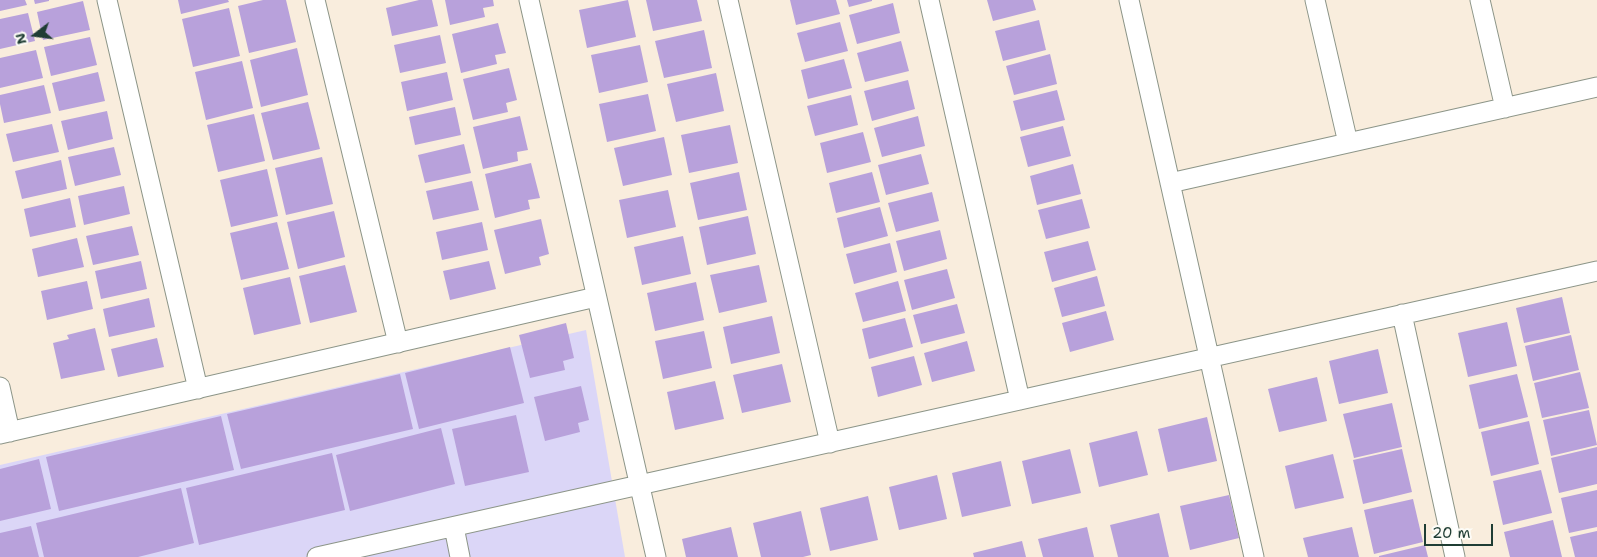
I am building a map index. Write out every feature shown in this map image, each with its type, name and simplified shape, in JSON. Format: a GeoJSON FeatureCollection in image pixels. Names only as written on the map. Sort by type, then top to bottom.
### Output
{"type":"FeatureCollection","features":[{"type":"Feature","properties":{"kind":"street"},"geometry":{"type":"LineString","coordinates":[[107,0],[198,389]]}},
{"type":"Feature","properties":{"kind":"street"},"geometry":{"type":"LineString","coordinates":[[315,0],[398,343]]}},
{"type":"Feature","properties":{"kind":"street"},"geometry":{"type":"LineString","coordinates":[[529,0],[656,557]]}},
{"type":"Feature","properties":{"kind":"street"},"geometry":{"type":"LineString","coordinates":[[728,0],[830,443]]}},
{"type":"Feature","properties":{"kind":"street"},"geometry":{"type":"LineString","coordinates":[[929,0],[1020,400]]}},
{"type":"Feature","properties":{"kind":"street"},"geometry":{"type":"LineString","coordinates":[[1129,0],[1254,557]]}},
{"type":"Feature","properties":{"kind":"street"},"geometry":{"type":"LineString","coordinates":[[1315,0],[1348,143]]}},
{"type":"Feature","properties":{"kind":"street"},"geometry":{"type":"LineString","coordinates":[[1480,0],[1505,108]]}},
{"type":"Feature","properties":{"kind":"street"},"geometry":{"type":"LineString","coordinates":[[1170,183],[1597,87]]}},
{"type":"Feature","properties":{"kind":"street"},"geometry":{"type":"LineString","coordinates":[[317,557],[1597,271]]}},
{"type":"Feature","properties":{"kind":"street"},"geometry":{"type":"LineString","coordinates":[[0,387],[5,433],[596,297]]}},
{"type":"Feature","properties":{"kind":"street"},"geometry":{"type":"LineString","coordinates":[[1402,314],[1455,557]]}},
{"type":"Feature","properties":{"kind":"street"},"geometry":{"type":"LineString","coordinates":[[454,527],[460,557]]}},
{"type":"Feature","properties":{"kind":"shaded area"},"geometry":{"type":"Polygon","coordinates":[[[586,330],[625,557],[0,557],[0,465],[586,330]]]}},
{"type":"Feature","properties":{"kind":"building"},"geometry":{"type":"Polygon","coordinates":[[[0,0],[25,0],[27,5],[0,11],[0,0]]]}},
{"type":"Feature","properties":{"kind":"building"},"geometry":{"type":"Polygon","coordinates":[[[34,0],[49,0],[49,1],[35,4],[34,0]]]}},
{"type":"Feature","properties":{"kind":"building"},"geometry":{"type":"Polygon","coordinates":[[[178,0],[228,0],[229,2],[181,14],[178,0]]]}},
{"type":"Feature","properties":{"kind":"building"},"geometry":{"type":"Polygon","coordinates":[[[263,0],[286,0],[296,42],[249,53],[238,6],[263,0]]]}},
{"type":"Feature","properties":{"kind":"building"},"geometry":{"type":"Polygon","coordinates":[[[419,0],[432,0],[438,26],[392,36],[386,8],[419,0]]]}},
{"type":"Feature","properties":{"kind":"building"},"geometry":{"type":"Polygon","coordinates":[[[445,0],[493,0],[494,6],[483,8],[485,17],[450,25],[445,0]]]}},
{"type":"Feature","properties":{"kind":"building"},"geometry":{"type":"Polygon","coordinates":[[[628,0],[636,37],[587,48],[579,10],[628,0]]]}},
{"type":"Feature","properties":{"kind":"building"},"geometry":{"type":"Polygon","coordinates":[[[646,0],[697,0],[702,21],[653,31],[646,0]]]}},
{"type":"Feature","properties":{"kind":"building"},"geometry":{"type":"Polygon","coordinates":[[[790,0],[836,0],[840,14],[796,25],[790,0]]]}},
{"type":"Feature","properties":{"kind":"building"},"geometry":{"type":"Polygon","coordinates":[[[847,0],[872,0],[872,1],[849,7],[847,0]]]}},
{"type":"Feature","properties":{"kind":"building"},"geometry":{"type":"Polygon","coordinates":[[[987,0],[1033,0],[1036,10],[993,21],[987,0]]]}},
{"type":"Feature","properties":{"kind":"building"},"geometry":{"type":"Polygon","coordinates":[[[83,1],[90,30],[43,40],[37,12],[83,1]]]}},
{"type":"Feature","properties":{"kind":"building"},"geometry":{"type":"Polygon","coordinates":[[[893,3],[900,33],[857,44],[849,15],[893,3]]]}},
{"type":"Feature","properties":{"kind":"building"},"geometry":{"type":"Polygon","coordinates":[[[229,8],[240,56],[193,67],[182,19],[229,8]]]}},
{"type":"Feature","properties":{"kind":"building"},"geometry":{"type":"Polygon","coordinates":[[[28,13],[35,41],[0,49],[0,19],[28,13]]]}},
{"type":"Feature","properties":{"kind":"building"},"geometry":{"type":"Polygon","coordinates":[[[1039,20],[1046,50],[1003,61],[995,31],[1039,20]]]}},
{"type":"Feature","properties":{"kind":"building"},"geometry":{"type":"Polygon","coordinates":[[[840,22],[848,51],[805,62],[797,33],[840,22]]]}},
{"type":"Feature","properties":{"kind":"building"},"geometry":{"type":"Polygon","coordinates":[[[498,23],[506,53],[495,55],[497,64],[461,73],[452,34],[498,23]]]}},
{"type":"Feature","properties":{"kind":"building"},"geometry":{"type":"Polygon","coordinates":[[[704,30],[712,68],[664,78],[655,41],[704,30]]]}},
{"type":"Feature","properties":{"kind":"building"},"geometry":{"type":"Polygon","coordinates":[[[440,35],[446,63],[400,73],[394,45],[440,35]]]}},
{"type":"Feature","properties":{"kind":"building"},"geometry":{"type":"Polygon","coordinates":[[[90,37],[97,65],[51,76],[44,47],[90,37]]]}},
{"type":"Feature","properties":{"kind":"building"},"geometry":{"type":"Polygon","coordinates":[[[901,41],[909,71],[865,82],[857,53],[901,41]]]}},
{"type":"Feature","properties":{"kind":"building"},"geometry":{"type":"Polygon","coordinates":[[[640,45],[648,82],[599,93],[591,55],[640,45]]]}},
{"type":"Feature","properties":{"kind":"building"},"geometry":{"type":"Polygon","coordinates":[[[297,48],[308,95],[261,107],[250,60],[297,48]]]}},
{"type":"Feature","properties":{"kind":"building"},"geometry":{"type":"Polygon","coordinates":[[[36,50],[43,78],[0,88],[0,58],[36,50]]]}},
{"type":"Feature","properties":{"kind":"building"},"geometry":{"type":"Polygon","coordinates":[[[1050,54],[1057,84],[1014,95],[1006,66],[1050,54]]]}},
{"type":"Feature","properties":{"kind":"building"},"geometry":{"type":"Polygon","coordinates":[[[844,59],[852,88],[808,99],[801,70],[844,59]]]}},
{"type":"Feature","properties":{"kind":"building"},"geometry":{"type":"Polygon","coordinates":[[[242,61],[253,108],[206,120],[195,72],[242,61]]]}},
{"type":"Feature","properties":{"kind":"building"},"geometry":{"type":"Polygon","coordinates":[[[509,68],[517,100],[506,103],[508,112],[473,120],[463,79],[509,68]]]}},
{"type":"Feature","properties":{"kind":"building"},"geometry":{"type":"Polygon","coordinates":[[[98,72],[105,101],[59,111],[52,83],[98,72]]]}},
{"type":"Feature","properties":{"kind":"building"},"geometry":{"type":"Polygon","coordinates":[[[447,72],[453,100],[407,111],[401,82],[447,72]]]}},
{"type":"Feature","properties":{"kind":"building"},"geometry":{"type":"Polygon","coordinates":[[[716,73],[724,111],[676,122],[667,84],[716,73]]]}},
{"type":"Feature","properties":{"kind":"building"},"geometry":{"type":"Polygon","coordinates":[[[908,80],[915,109],[872,121],[864,91],[908,80]]]}},
{"type":"Feature","properties":{"kind":"building"},"geometry":{"type":"Polygon","coordinates":[[[44,85],[51,113],[4,123],[0,95],[44,85]]]}},
{"type":"Feature","properties":{"kind":"building"},"geometry":{"type":"Polygon","coordinates":[[[1057,90],[1065,120],[1021,131],[1013,101],[1057,90]]]}},
{"type":"Feature","properties":{"kind":"building"},"geometry":{"type":"Polygon","coordinates":[[[648,94],[656,131],[607,142],[599,104],[648,94]]]}},
{"type":"Feature","properties":{"kind":"building"},"geometry":{"type":"Polygon","coordinates":[[[851,95],[858,125],[815,136],[807,106],[851,95]]]}},
{"type":"Feature","properties":{"kind":"building"},"geometry":{"type":"Polygon","coordinates":[[[308,102],[320,149],[273,160],[261,113],[308,102]]]}},
{"type":"Feature","properties":{"kind":"building"},"geometry":{"type":"Polygon","coordinates":[[[455,107],[461,135],[415,145],[409,117],[455,107]]]}},
{"type":"Feature","properties":{"kind":"building"},"geometry":{"type":"Polygon","coordinates":[[[107,111],[113,139],[68,150],[61,121],[107,111]]]}},
{"type":"Feature","properties":{"kind":"building"},"geometry":{"type":"Polygon","coordinates":[[[254,114],[265,161],[218,172],[207,125],[254,114]]]}},
{"type":"Feature","properties":{"kind":"building"},"geometry":{"type":"Polygon","coordinates":[[[520,116],[528,150],[517,152],[518,161],[483,169],[473,127],[520,116]]]}},
{"type":"Feature","properties":{"kind":"building"},"geometry":{"type":"Polygon","coordinates":[[[918,116],[925,146],[882,157],[874,128],[918,116]]]}},
{"type":"Feature","properties":{"kind":"building"},"geometry":{"type":"Polygon","coordinates":[[[52,124],[59,152],[13,162],[6,134],[52,124]]]}},
{"type":"Feature","properties":{"kind":"building"},"geometry":{"type":"Polygon","coordinates":[[[730,125],[738,163],[689,173],[681,135],[730,125]]]}},
{"type":"Feature","properties":{"kind":"building"},"geometry":{"type":"Polygon","coordinates":[[[1063,126],[1071,156],[1028,167],[1020,137],[1063,126]]]}},
{"type":"Feature","properties":{"kind":"building"},"geometry":{"type":"Polygon","coordinates":[[[863,132],[871,162],[827,173],[820,143],[863,132]]]}},
{"type":"Feature","properties":{"kind":"building"},"geometry":{"type":"Polygon","coordinates":[[[664,137],[672,175],[623,186],[614,148],[664,137]]]}},
{"type":"Feature","properties":{"kind":"building"},"geometry":{"type":"Polygon","coordinates":[[[464,144],[471,173],[425,183],[418,155],[464,144]]]}},
{"type":"Feature","properties":{"kind":"building"},"geometry":{"type":"Polygon","coordinates":[[[114,147],[121,175],[75,186],[68,157],[114,147]]]}},
{"type":"Feature","properties":{"kind":"building"},"geometry":{"type":"Polygon","coordinates":[[[921,154],[929,184],[886,195],[878,165],[921,154]]]}},
{"type":"Feature","properties":{"kind":"building"},"geometry":{"type":"Polygon","coordinates":[[[322,157],[333,204],[286,215],[275,168],[322,157]]]}},
{"type":"Feature","properties":{"kind":"building"},"geometry":{"type":"Polygon","coordinates":[[[61,160],[67,189],[22,199],[15,171],[61,160]]]}},
{"type":"Feature","properties":{"kind":"building"},"geometry":{"type":"Polygon","coordinates":[[[531,163],[540,198],[528,200],[530,209],[495,218],[485,174],[531,163]]]}},
{"type":"Feature","properties":{"kind":"building"},"geometry":{"type":"Polygon","coordinates":[[[1073,164],[1081,194],[1037,205],[1030,176],[1073,164]]]}},
{"type":"Feature","properties":{"kind":"building"},"geometry":{"type":"Polygon","coordinates":[[[267,169],[278,216],[231,227],[220,180],[267,169]]]}},
{"type":"Feature","properties":{"kind":"building"},"geometry":{"type":"Polygon","coordinates":[[[739,172],[747,210],[698,220],[690,183],[739,172]]]}},
{"type":"Feature","properties":{"kind":"building"},"geometry":{"type":"Polygon","coordinates":[[[872,172],[880,202],[836,213],[829,183],[872,172]]]}},
{"type":"Feature","properties":{"kind":"building"},"geometry":{"type":"Polygon","coordinates":[[[472,181],[479,210],[433,220],[426,191],[472,181]]]}},
{"type":"Feature","properties":{"kind":"building"},"geometry":{"type":"Polygon","coordinates":[[[124,186],[130,214],[84,225],[78,196],[124,186]]]}},
{"type":"Feature","properties":{"kind":"building"},"geometry":{"type":"Polygon","coordinates":[[[668,190],[676,227],[627,238],[619,200],[668,190]]]}},
{"type":"Feature","properties":{"kind":"building"},"geometry":{"type":"Polygon","coordinates":[[[932,192],[939,221],[896,232],[888,203],[932,192]]]}},
{"type":"Feature","properties":{"kind":"building"},"geometry":{"type":"Polygon","coordinates":[[[70,198],[76,227],[30,237],[24,209],[70,198]]]}},
{"type":"Feature","properties":{"kind":"building"},"geometry":{"type":"Polygon","coordinates":[[[1082,199],[1090,228],[1046,239],[1038,210],[1082,199]]]}},
{"type":"Feature","properties":{"kind":"building"},"geometry":{"type":"Polygon","coordinates":[[[880,207],[888,236],[844,248],[837,218],[880,207]]]}},
{"type":"Feature","properties":{"kind":"building"},"geometry":{"type":"Polygon","coordinates":[[[334,211],[345,257],[298,269],[287,222],[334,211]]]}},
{"type":"Feature","properties":{"kind":"building"},"geometry":{"type":"Polygon","coordinates":[[[748,216],[756,254],[707,265],[699,227],[748,216]]]}},
{"type":"Feature","properties":{"kind":"building"},"geometry":{"type":"Polygon","coordinates":[[[541,219],[549,254],[539,257],[541,265],[505,274],[494,230],[541,219]]]}},
{"type":"Feature","properties":{"kind":"building"},"geometry":{"type":"Polygon","coordinates":[[[277,222],[289,269],[241,280],[230,233],[277,222]]]}},
{"type":"Feature","properties":{"kind":"building"},"geometry":{"type":"Polygon","coordinates":[[[482,222],[488,250],[442,260],[436,232],[482,222]]]}},
{"type":"Feature","properties":{"kind":"building"},"geometry":{"type":"Polygon","coordinates":[[[132,226],[139,255],[93,265],[86,236],[132,226]]]}},
{"type":"Feature","properties":{"kind":"building"},"geometry":{"type":"Polygon","coordinates":[[[940,230],[947,259],[904,271],[896,241],[940,230]]]}},
{"type":"Feature","properties":{"kind":"building"},"geometry":{"type":"Polygon","coordinates":[[[683,236],[691,274],[642,285],[634,247],[683,236]]]}},
{"type":"Feature","properties":{"kind":"building"},"geometry":{"type":"Polygon","coordinates":[[[77,238],[84,267],[38,277],[32,249],[77,238]]]}},
{"type":"Feature","properties":{"kind":"building"},"geometry":{"type":"Polygon","coordinates":[[[1088,241],[1096,270],[1052,282],[1044,252],[1088,241]]]}},
{"type":"Feature","properties":{"kind":"building"},"geometry":{"type":"Polygon","coordinates":[[[890,243],[897,272],[854,284],[846,254],[890,243]]]}},
{"type":"Feature","properties":{"kind":"building"},"geometry":{"type":"Polygon","coordinates":[[[141,261],[147,289],[101,299],[95,271],[141,261]]]}},
{"type":"Feature","properties":{"kind":"building"},"geometry":{"type":"Polygon","coordinates":[[[489,261],[496,289],[450,300],[443,271],[489,261]]]}},
{"type":"Feature","properties":{"kind":"building"},"geometry":{"type":"Polygon","coordinates":[[[345,265],[357,312],[310,323],[299,276],[345,265]]]}},
{"type":"Feature","properties":{"kind":"building"},"geometry":{"type":"Polygon","coordinates":[[[759,265],[767,302],[719,313],[710,275],[759,265]]]}},
{"type":"Feature","properties":{"kind":"building"},"geometry":{"type":"Polygon","coordinates":[[[947,269],[955,298],[912,310],[904,280],[947,269]]]}},
{"type":"Feature","properties":{"kind":"building"},"geometry":{"type":"Polygon","coordinates":[[[1097,276],[1105,306],[1062,317],[1054,288],[1097,276]]]}},
{"type":"Feature","properties":{"kind":"building"},"geometry":{"type":"Polygon","coordinates":[[[290,277],[301,324],[254,335],[243,288],[290,277]]]}},
{"type":"Feature","properties":{"kind":"building"},"geometry":{"type":"Polygon","coordinates":[[[87,281],[93,309],[47,320],[41,291],[87,281]]]}},
{"type":"Feature","properties":{"kind":"building"},"geometry":{"type":"Polygon","coordinates":[[[898,281],[906,311],[863,322],[855,293],[898,281]]]}},
{"type":"Feature","properties":{"kind":"building"},"geometry":{"type":"Polygon","coordinates":[[[696,282],[704,320],[655,331],[647,293],[696,282]]]}},
{"type":"Feature","properties":{"kind":"building"},"geometry":{"type":"Polygon","coordinates":[[[1562,297],[1570,333],[1524,343],[1516,308],[1562,297]]]}},
{"type":"Feature","properties":{"kind":"building"},"geometry":{"type":"Polygon","coordinates":[[[149,298],[155,327],[109,337],[103,309],[149,298]]]}},
{"type":"Feature","properties":{"kind":"building"},"geometry":{"type":"Polygon","coordinates":[[[957,304],[965,333],[921,344],[913,315],[957,304]]]}},
{"type":"Feature","properties":{"kind":"building"},"geometry":{"type":"Polygon","coordinates":[[[1106,311],[1114,340],[1070,352],[1062,323],[1106,311]]]}},
{"type":"Feature","properties":{"kind":"building"},"geometry":{"type":"Polygon","coordinates":[[[772,316],[780,353],[731,364],[723,327],[772,316]]]}},
{"type":"Feature","properties":{"kind":"building"},"geometry":{"type":"Polygon","coordinates":[[[905,318],[913,347],[869,359],[862,329],[905,318]]]}},
{"type":"Feature","properties":{"kind":"building"},"geometry":{"type":"Polygon","coordinates":[[[1507,322],[1517,366],[1468,377],[1458,333],[1507,322]]]}},
{"type":"Feature","properties":{"kind":"building"},"geometry":{"type":"Polygon","coordinates":[[[566,323],[574,358],[563,361],[565,370],[530,378],[519,335],[566,323]]]}},
{"type":"Feature","properties":{"kind":"building"},"geometry":{"type":"Polygon","coordinates":[[[95,328],[105,370],[61,379],[53,343],[69,339],[67,335],[95,328]]]}},
{"type":"Feature","properties":{"kind":"building"},"geometry":{"type":"Polygon","coordinates":[[[704,331],[712,368],[663,379],[655,341],[704,331]]]}},
{"type":"Feature","properties":{"kind":"building"},"geometry":{"type":"Polygon","coordinates":[[[1571,335],[1579,370],[1533,381],[1525,346],[1571,335]]]}},
{"type":"Feature","properties":{"kind":"building"},"geometry":{"type":"Polygon","coordinates":[[[157,338],[164,367],[118,377],[111,349],[157,338]]]}},
{"type":"Feature","properties":{"kind":"building"},"geometry":{"type":"Polygon","coordinates":[[[967,341],[975,371],[932,382],[924,353],[967,341]]]}},
{"type":"Feature","properties":{"kind":"building"},"geometry":{"type":"Polygon","coordinates":[[[510,347],[524,403],[419,429],[405,373],[510,347]]]}},
{"type":"Feature","properties":{"kind":"building"},"geometry":{"type":"Polygon","coordinates":[[[1378,349],[1388,393],[1339,404],[1329,361],[1378,349]]]}},
{"type":"Feature","properties":{"kind":"building"},"geometry":{"type":"Polygon","coordinates":[[[914,356],[922,385],[878,397],[871,367],[914,356]]]}},
{"type":"Feature","properties":{"kind":"building"},"geometry":{"type":"Polygon","coordinates":[[[782,364],[791,402],[742,413],[733,375],[782,364]]]}},
{"type":"Feature","properties":{"kind":"building"},"geometry":{"type":"Polygon","coordinates":[[[1580,372],[1589,408],[1542,418],[1534,383],[1580,372]]]}},
{"type":"Feature","properties":{"kind":"building"},"geometry":{"type":"Polygon","coordinates":[[[400,374],[413,429],[241,469],[227,414],[400,374]]]}},
{"type":"Feature","properties":{"kind":"building"},"geometry":{"type":"Polygon","coordinates":[[[1517,374],[1528,417],[1479,429],[1469,385],[1517,374]]]}},
{"type":"Feature","properties":{"kind":"building"},"geometry":{"type":"Polygon","coordinates":[[[1317,377],[1327,421],[1279,432],[1268,389],[1317,377]]]}},
{"type":"Feature","properties":{"kind":"building"},"geometry":{"type":"Polygon","coordinates":[[[715,381],[724,419],[675,430],[667,392],[715,381]]]}},
{"type":"Feature","properties":{"kind":"building"},"geometry":{"type":"Polygon","coordinates":[[[581,386],[589,420],[578,423],[580,432],[545,441],[534,397],[581,386]]]}},
{"type":"Feature","properties":{"kind":"building"},"geometry":{"type":"Polygon","coordinates":[[[1392,403],[1402,447],[1354,458],[1343,414],[1392,403]]]}},
{"type":"Feature","properties":{"kind":"building"},"geometry":{"type":"Polygon","coordinates":[[[1589,410],[1597,445],[1551,456],[1543,420],[1589,410]]]}},
{"type":"Feature","properties":{"kind":"building"},"geometry":{"type":"Polygon","coordinates":[[[516,415],[529,472],[465,486],[452,429],[516,415]]]}},
{"type":"Feature","properties":{"kind":"building"},"geometry":{"type":"Polygon","coordinates":[[[221,416],[234,470],[59,511],[46,457],[221,416]]]}},
{"type":"Feature","properties":{"kind":"building"},"geometry":{"type":"Polygon","coordinates":[[[1207,417],[1217,461],[1168,472],[1158,429],[1207,417]]]}},
{"type":"Feature","properties":{"kind":"building"},"geometry":{"type":"Polygon","coordinates":[[[1529,421],[1539,464],[1491,476],[1481,432],[1529,421]]]}},
{"type":"Feature","properties":{"kind":"building"},"geometry":{"type":"Polygon","coordinates":[[[441,428],[455,484],[350,511],[336,455],[441,428]]]}},
{"type":"Feature","properties":{"kind":"building"},"geometry":{"type":"Polygon","coordinates":[[[1137,431],[1148,475],[1099,487],[1089,443],[1137,431]]]}},
{"type":"Feature","properties":{"kind":"building"},"geometry":{"type":"Polygon","coordinates":[[[1597,447],[1597,484],[1559,493],[1551,458],[1597,447]]]}},
{"type":"Feature","properties":{"kind":"building"},"geometry":{"type":"Polygon","coordinates":[[[1070,449],[1081,493],[1032,504],[1022,461],[1070,449]]]}},
{"type":"Feature","properties":{"kind":"building"},"geometry":{"type":"Polygon","coordinates":[[[1402,449],[1412,492],[1363,504],[1353,460],[1402,449]]]}},
{"type":"Feature","properties":{"kind":"building"},"geometry":{"type":"Polygon","coordinates":[[[332,453],[345,510],[199,545],[186,488],[332,453]]]}},
{"type":"Feature","properties":{"kind":"building"},"geometry":{"type":"Polygon","coordinates":[[[1333,454],[1344,498],[1295,509],[1285,466],[1333,454]]]}},
{"type":"Feature","properties":{"kind":"building"},"geometry":{"type":"Polygon","coordinates":[[[39,459],[51,509],[0,521],[0,469],[39,459]]]}},
{"type":"Feature","properties":{"kind":"building"},"geometry":{"type":"Polygon","coordinates":[[[1001,461],[1011,506],[962,517],[952,473],[1001,461]]]}},
{"type":"Feature","properties":{"kind":"building"},"geometry":{"type":"Polygon","coordinates":[[[1541,470],[1552,513],[1503,525],[1493,481],[1541,470]]]}},
{"type":"Feature","properties":{"kind":"building"},"geometry":{"type":"Polygon","coordinates":[[[937,475],[947,519],[899,530],[889,487],[937,475]]]}},
{"type":"Feature","properties":{"kind":"building"},"geometry":{"type":"Polygon","coordinates":[[[181,488],[194,543],[138,557],[44,557],[36,523],[181,488]]]}},
{"type":"Feature","properties":{"kind":"building"},"geometry":{"type":"Polygon","coordinates":[[[1597,490],[1597,527],[1569,533],[1561,498],[1597,490]]]}},
{"type":"Feature","properties":{"kind":"building"},"geometry":{"type":"Polygon","coordinates":[[[1229,495],[1239,538],[1190,550],[1180,506],[1229,495]]]}},
{"type":"Feature","properties":{"kind":"building"},"geometry":{"type":"Polygon","coordinates":[[[868,496],[878,540],[830,551],[820,508],[868,496]]]}},
{"type":"Feature","properties":{"kind":"building"},"geometry":{"type":"Polygon","coordinates":[[[1413,499],[1423,542],[1374,554],[1364,510],[1413,499]]]}},
{"type":"Feature","properties":{"kind":"building"},"geometry":{"type":"Polygon","coordinates":[[[801,511],[811,555],[803,557],[761,557],[753,523],[801,511]]]}},
{"type":"Feature","properties":{"kind":"building"},"geometry":{"type":"Polygon","coordinates":[[[1159,513],[1169,557],[1118,557],[1110,525],[1159,513]]]}},
{"type":"Feature","properties":{"kind":"building"},"geometry":{"type":"Polygon","coordinates":[[[1553,520],[1562,557],[1510,557],[1504,532],[1553,520]]]}},
{"type":"Feature","properties":{"kind":"building"},"geometry":{"type":"Polygon","coordinates":[[[31,526],[39,557],[0,557],[0,533],[31,526]]]}},
{"type":"Feature","properties":{"kind":"building"},"geometry":{"type":"Polygon","coordinates":[[[731,527],[738,557],[686,557],[682,539],[731,527]]]}},
{"type":"Feature","properties":{"kind":"building"},"geometry":{"type":"Polygon","coordinates":[[[1087,527],[1094,557],[1043,557],[1038,539],[1087,527]]]}},
{"type":"Feature","properties":{"kind":"building"},"geometry":{"type":"Polygon","coordinates":[[[1352,527],[1359,557],[1308,557],[1303,538],[1352,527]]]}},
{"type":"Feature","properties":{"kind":"building"},"geometry":{"type":"Polygon","coordinates":[[[1597,531],[1597,557],[1575,557],[1570,537],[1597,531]]]}},
{"type":"Feature","properties":{"kind":"building"},"geometry":{"type":"Polygon","coordinates":[[[1022,541],[1026,557],[974,557],[973,553],[1022,541]]]}},
{"type":"Feature","properties":{"kind":"building"},"geometry":{"type":"Polygon","coordinates":[[[1425,545],[1428,557],[1379,557],[1379,556],[1425,545]]]}}]}
